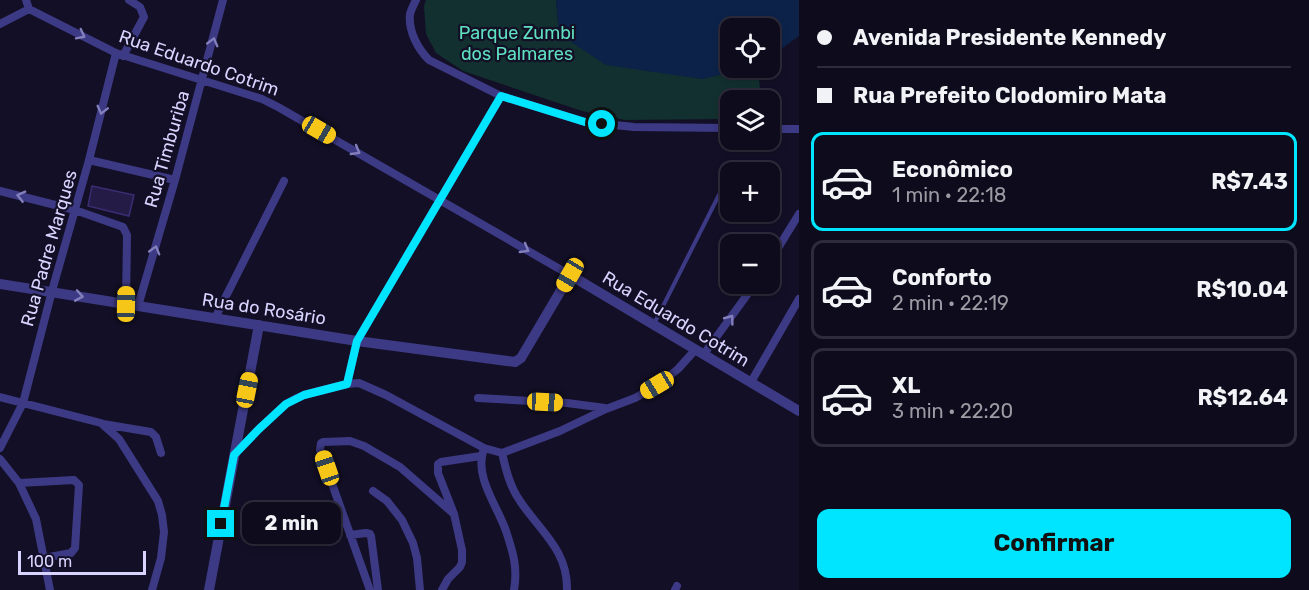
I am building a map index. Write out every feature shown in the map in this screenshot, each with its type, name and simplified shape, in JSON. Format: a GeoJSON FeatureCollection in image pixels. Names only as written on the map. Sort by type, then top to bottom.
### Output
{"type":"FeatureCollection","features":[{"type":"Feature","properties":{"kind":"street"},"geometry":{"type":"LineString","coordinates":[[0,24],[29,9],[26,0]]}},
{"type":"Feature","properties":{"kind":"street","name":"Rua Padre Marques"},"geometry":{"type":"LineString","coordinates":[[0,448],[23,403],[52,291],[120,55],[143,20],[142,11],[137,4],[129,0]]}},
{"type":"Feature","properties":{"kind":"street","name":"Rua Timburiba"},"geometry":{"type":"LineString","coordinates":[[138,306],[175,180],[223,0]]}},
{"type":"Feature","properties":{"kind":"street"},"geometry":{"type":"LineString","coordinates":[[416,0],[410,13],[411,26],[421,53],[429,60],[501,96],[585,122],[634,127],[720,128]]}},
{"type":"Feature","properties":{"kind":"street","name":"Rua Eduardo Cotrim"},"geometry":{"type":"LineString","coordinates":[[29,9],[120,55],[262,99],[278,107],[570,275],[799,411]]}},
{"type":"Feature","properties":{"kind":"street"},"geometry":{"type":"LineString","coordinates":[[347,384],[357,341],[501,96]]}},
{"type":"Feature","properties":{"kind":"street"},"geometry":{"type":"LineString","coordinates":[[780,129],[799,129]]}},
{"type":"Feature","properties":{"kind":"street"},"geometry":{"type":"LineString","coordinates":[[89,160],[175,180]]}},
{"type":"Feature","properties":{"kind":"street"},"geometry":{"type":"LineString","coordinates":[[215,318],[284,181]]}},
{"type":"Feature","properties":{"kind":"street"},"geometry":{"type":"LineString","coordinates":[[0,191],[75,210],[118,225],[126,231],[126,304]]}},
{"type":"Feature","properties":{"kind":"street"},"geometry":{"type":"LineString","coordinates":[[780,245],[799,214]]}},
{"type":"Feature","properties":{"kind":"street","name":"Rua do Rosário"},"geometry":{"type":"LineString","coordinates":[[0,284],[357,341],[510,362],[521,358],[570,275]]}},
{"type":"Feature","properties":{"kind":"street"},"geometry":{"type":"LineString","coordinates":[[442,590],[448,579],[460,567],[462,550],[454,514],[438,473],[438,464],[483,452],[502,453],[560,431],[635,398],[657,385],[700,352],[747,294]]}},
{"type":"Feature","properties":{"kind":"street"},"geometry":{"type":"LineString","coordinates":[[751,382],[799,299]]}},
{"type":"Feature","properties":{"kind":"street"},"geometry":{"type":"LineString","coordinates":[[209,590],[259,325]]}},
{"type":"Feature","properties":{"kind":"street"},"geometry":{"type":"LineString","coordinates":[[234,455],[286,404],[304,395],[359,383],[483,452]]}},
{"type":"Feature","properties":{"kind":"street"},"geometry":{"type":"LineString","coordinates":[[0,397],[101,423],[151,432],[156,437],[161,453]]}},
{"type":"Feature","properties":{"kind":"street"},"geometry":{"type":"LineString","coordinates":[[478,398],[567,403],[606,409]]}},
{"type":"Feature","properties":{"kind":"street"},"geometry":{"type":"LineString","coordinates":[[101,423],[119,439],[158,501],[164,532],[161,558],[152,590]]}},
{"type":"Feature","properties":{"kind":"street"},"geometry":{"type":"LineString","coordinates":[[370,590],[320,446],[323,442],[356,442],[364,446],[400,467],[454,514]]}},
{"type":"Feature","properties":{"kind":"street"},"geometry":{"type":"LineString","coordinates":[[483,452],[481,463],[483,479],[506,530],[512,552],[516,576],[514,590]]}},
{"type":"Feature","properties":{"kind":"street"},"geometry":{"type":"LineString","coordinates":[[502,453],[511,486],[558,551],[566,571],[567,590]]}},
{"type":"Feature","properties":{"kind":"street"},"geometry":{"type":"LineString","coordinates":[[0,459],[19,483],[36,519],[50,590]]}},
{"type":"Feature","properties":{"kind":"street"},"geometry":{"type":"LineString","coordinates":[[19,483],[74,480],[79,484],[75,548],[71,553],[44,558]]}},
{"type":"Feature","properties":{"kind":"street"},"geometry":{"type":"LineString","coordinates":[[373,491],[387,501],[402,520],[413,543],[420,590]]}},
{"type":"Feature","properties":{"kind":"street"},"geometry":{"type":"LineString","coordinates":[[350,535],[370,534],[378,590]]}},
{"type":"Feature","properties":{"kind":"lane"},"geometry":{"type":"LineString","coordinates":[[654,325],[720,193]]}},
{"type":"Feature","properties":{"kind":"green space","name":"Parque Zumbi dos Palmares"},"geometry":{"type":"Polygon","coordinates":[[[426,0],[556,0],[559,34],[701,79],[720,75],[720,78],[759,78],[760,90],[720,90],[720,119],[625,120],[582,111],[463,71],[436,53],[426,34],[424,6],[426,0]]]}},
{"type":"Feature","properties":{"kind":"water"},"geometry":{"type":"Polygon","coordinates":[[[556,0],[799,0],[799,36],[780,50],[780,18],[720,18],[720,75],[702,79],[606,65],[559,34],[556,0]]]}},
{"type":"Feature","properties":{"kind":"building"},"geometry":{"type":"Polygon","coordinates":[[[92,186],[134,195],[129,216],[88,206],[92,186]]]}},
{"type":"Feature","properties":{"kind":"route"},"geometry":{"type":"LineString","coordinates":[[221,524],[234,455],[286,404],[304,395],[347,384],[357,341],[501,96],[585,122],[602,124]]}}]}
